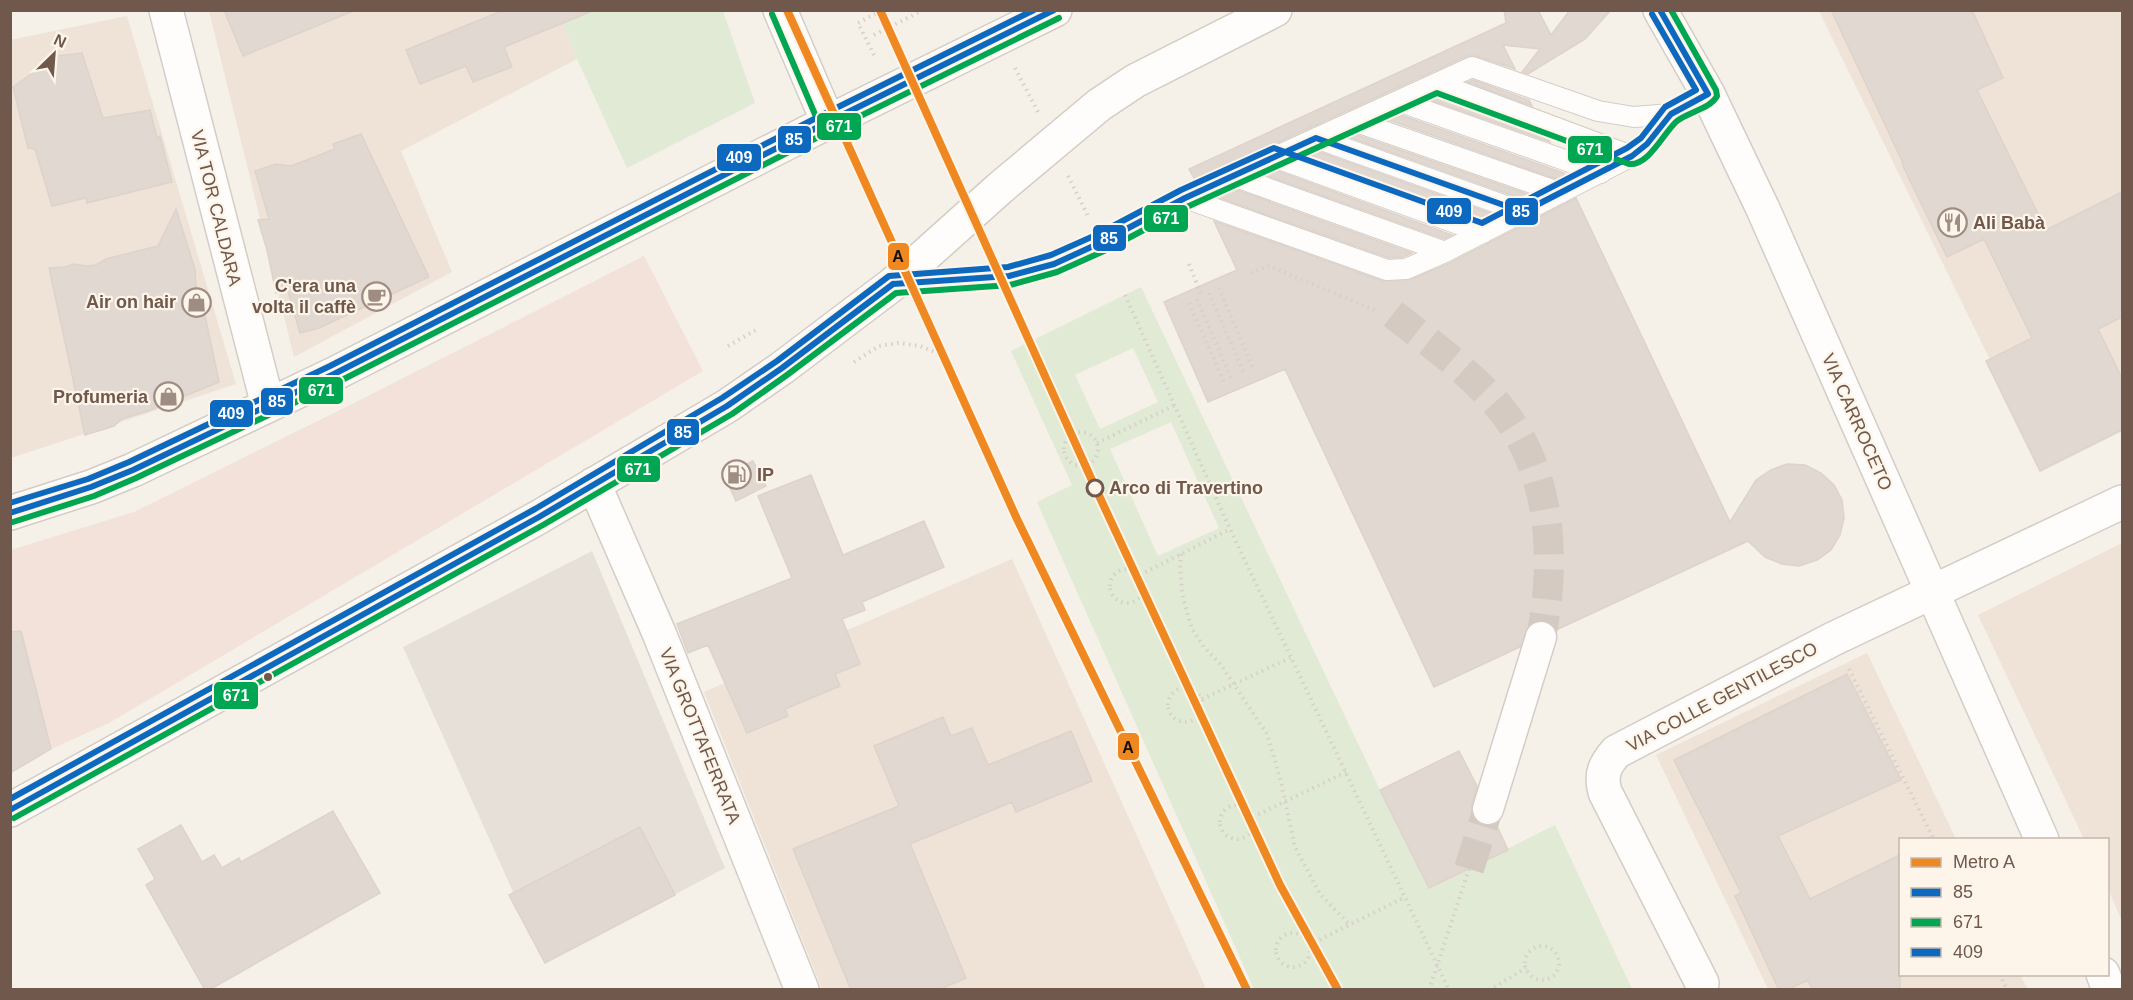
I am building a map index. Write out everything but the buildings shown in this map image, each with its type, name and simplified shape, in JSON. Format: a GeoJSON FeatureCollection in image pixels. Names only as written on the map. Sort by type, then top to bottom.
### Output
{"type":"FeatureCollection","features":[{"type":"Feature","properties":{"kind":"street","name":"VIA TOR CALDARA"},"geometry":{"type":"LineString","coordinates":[[166,10],[268,405]]}},
{"type":"Feature","properties":{"kind":"street"},"geometry":{"type":"LineString","coordinates":[[780,10],[828,122]]}},
{"type":"Feature","properties":{"kind":"street"},"geometry":{"type":"LineString","coordinates":[[10,513],[91,487],[133,470],[398,343],[828,122],[1055,10]]}},
{"type":"Feature","properties":{"kind":"street"},"geometry":{"type":"LineString","coordinates":[[10,810],[539,517],[755,388],[893,284],[1000,188],[1107,99],[1144,76],[1275,10]]}},
{"type":"Feature","properties":{"kind":"street","name":"VIA CARROCETO"},"geometry":{"type":"LineString","coordinates":[[1660,10],[1707,94],[1763,209],[2041,838]]}},
{"type":"Feature","properties":{"kind":"street","name":"VIA GROTTAFERRATA"},"geometry":{"type":"LineString","coordinates":[[594,484],[659,633],[802,990]]}},
{"type":"Feature","properties":{"kind":"street","name":"VIA COLLE GENTILESCO"},"geometry":{"type":"LineString","coordinates":[[1702,983],[1605,792],[1603,772],[1607,762],[1616,752],[1833,639],[2122,502]]}},
{"type":"Feature","properties":{"kind":"street"},"geometry":{"type":"LineString","coordinates":[[1488,809],[1541,637]]}},
{"type":"Feature","properties":{"kind":"street"},"geometry":{"type":"LineString","coordinates":[[2103,976],[2109,990]]}},
{"type":"Feature","properties":{"kind":"lane"},"geometry":{"type":"LineString","coordinates":[[893,284],[1009,276],[1034,270],[1078,254],[1185,198],[1472,67],[1598,111],[1634,117],[1671,114]]}},
{"type":"Feature","properties":{"kind":"lane"},"geometry":{"type":"LineString","coordinates":[[1437,83],[1632,156]]}},
{"type":"Feature","properties":{"kind":"lane"},"geometry":{"type":"LineString","coordinates":[[1185,198],[1387,270],[1406,269],[1445,252],[1632,156],[1647,144],[1671,114],[1707,94]]}},
{"type":"Feature","properties":{"kind":"lane"},"geometry":{"type":"LineString","coordinates":[[1398,101],[1601,173]]}},
{"type":"Feature","properties":{"kind":"lane"},"geometry":{"type":"LineString","coordinates":[[1354,121],[1561,193]]}},
{"type":"Feature","properties":{"kind":"lane"},"geometry":{"type":"LineString","coordinates":[[1316,138],[1523,212]]}},
{"type":"Feature","properties":{"kind":"lane"},"geometry":{"type":"LineString","coordinates":[[1274,157],[1483,233]]}},
{"type":"Feature","properties":{"kind":"lane"},"geometry":{"type":"LineString","coordinates":[[1233,176],[1445,252]]}},
{"type":"Feature","properties":{"kind":"path"},"geometry":{"type":"LineString","coordinates":[[874,55],[858,23],[882,10]]}},
{"type":"Feature","properties":{"kind":"path"},"geometry":{"type":"LineString","coordinates":[[874,35],[923,10]]}},
{"type":"Feature","properties":{"kind":"path"},"geometry":{"type":"LineString","coordinates":[[1012,62],[1040,114]]}},
{"type":"Feature","properties":{"kind":"path"},"geometry":{"type":"LineString","coordinates":[[1068,175],[1089,219]]}},
{"type":"Feature","properties":{"kind":"path"},"geometry":{"type":"LineString","coordinates":[[1189,264],[1202,297]]}},
{"type":"Feature","properties":{"kind":"path"},"geometry":{"type":"LineString","coordinates":[[1251,273],[1269,266],[1377,311]]}},
{"type":"Feature","properties":{"kind":"path"},"geometry":{"type":"LineString","coordinates":[[1219,288],[1253,368]]}},
{"type":"Feature","properties":{"kind":"path"},"geometry":{"type":"LineString","coordinates":[[1209,293],[1244,373]]}},
{"type":"Feature","properties":{"kind":"path"},"geometry":{"type":"LineString","coordinates":[[1125,296],[1230,528],[1449,990]]}},
{"type":"Feature","properties":{"kind":"path"},"geometry":{"type":"LineString","coordinates":[[1197,299],[1232,378]]}},
{"type":"Feature","properties":{"kind":"path"},"geometry":{"type":"LineString","coordinates":[[1189,303],[1224,382]]}},
{"type":"Feature","properties":{"kind":"path"},"geometry":{"type":"LineString","coordinates":[[728,346],[756,330]]}},
{"type":"Feature","properties":{"kind":"path"},"geometry":{"type":"LineString","coordinates":[[849,365],[879,346],[899,343],[920,345],[937,353],[952,371]]}},
{"type":"Feature","properties":{"kind":"path"},"geometry":{"type":"LineString","coordinates":[[1097,443],[1174,405]]}},
{"type":"Feature","properties":{"kind":"path"},"geometry":{"type":"LineString","coordinates":[[1085,432],[1095,438],[1097,443],[1095,459],[1086,465],[1081,466],[1071,462],[1065,454],[1066,442],[1073,434],[1085,432]]}},
{"type":"Feature","properties":{"kind":"path"},"geometry":{"type":"LineString","coordinates":[[1140,575],[1230,528]]}},
{"type":"Feature","properties":{"kind":"path"},"geometry":{"type":"LineString","coordinates":[[1181,554],[1183,598],[1192,629],[1234,683],[1267,734],[1286,800],[1295,847],[1320,894],[1350,925]]}},
{"type":"Feature","properties":{"kind":"path"},"geometry":{"type":"LineString","coordinates":[[1131,570],[1140,575],[1144,586],[1137,600],[1127,603],[1113,596],[1111,579],[1119,571],[1131,570]]}},
{"type":"Feature","properties":{"kind":"path"},"geometry":{"type":"LineString","coordinates":[[1833,639],[1933,838]]}},
{"type":"Feature","properties":{"kind":"path"},"geometry":{"type":"LineString","coordinates":[[1202,699],[1292,657]]}},
{"type":"Feature","properties":{"kind":"path"},"geometry":{"type":"LineString","coordinates":[[1183,688],[1194,690],[1202,699],[1201,710],[1190,721],[1180,721],[1169,710],[1170,698],[1177,690],[1183,688]]}},
{"type":"Feature","properties":{"kind":"path"},"geometry":{"type":"LineString","coordinates":[[1253,817],[1346,772]]}},
{"type":"Feature","properties":{"kind":"path"},"geometry":{"type":"LineString","coordinates":[[1234,805],[1245,808],[1253,817],[1253,827],[1242,838],[1231,838],[1221,827],[1221,816],[1224,811],[1234,805]]}},
{"type":"Feature","properties":{"kind":"path"},"geometry":{"type":"LineString","coordinates":[[1429,990],[1469,869]]}},
{"type":"Feature","properties":{"kind":"path"},"geometry":{"type":"LineString","coordinates":[[1309,945],[1405,896]]}},
{"type":"Feature","properties":{"kind":"path"},"geometry":{"type":"LineString","coordinates":[[1297,933],[1307,939],[1309,945],[1307,961],[1298,966],[1283,964],[1277,955],[1278,944],[1286,935],[1297,933]]}},
{"type":"Feature","properties":{"kind":"path"},"geometry":{"type":"LineString","coordinates":[[1534,948],[1551,949],[1558,958],[1556,974],[1547,980],[1532,977],[1526,968],[1526,957],[1534,948]]}},
{"type":"Feature","properties":{"kind":"path"},"geometry":{"type":"LineString","coordinates":[[1489,990],[1526,968]]}},
{"type":"Feature","properties":{"kind":"path"},"geometry":{"type":"LineString","coordinates":[[2000,976],[2007,990]]}},
{"type":"Feature","properties":{"kind":"shaded area"},"geometry":{"type":"Polygon","coordinates":[[[209,11],[558,11],[577,59],[401,151],[452,272],[294,357],[209,11]]]}},
{"type":"Feature","properties":{"kind":"shaded area"},"geometry":{"type":"Polygon","coordinates":[[[1819,11],[2122,11],[2122,431],[2044,470],[1819,11]]]}},
{"type":"Feature","properties":{"kind":"shaded area"},"geometry":{"type":"Polygon","coordinates":[[[127,16],[236,384],[11,458],[10,40],[127,16]]]}},
{"type":"Feature","properties":{"kind":"shaded area"},"geometry":{"type":"Polygon","coordinates":[[[644,256],[703,371],[109,723],[51,749],[11,773],[11,550],[134,512],[644,256]]]}},
{"type":"Feature","properties":{"kind":"shaded area"},"geometry":{"type":"Polygon","coordinates":[[[2122,543],[2122,921],[2109,891],[2109,838],[2084,838],[1978,615],[2122,543]]]}},
{"type":"Feature","properties":{"kind":"shaded area"},"geometry":{"type":"Polygon","coordinates":[[[592,551],[725,868],[545,963],[403,647],[592,551]]]}},
{"type":"Feature","properties":{"kind":"shaded area"},"geometry":{"type":"Polygon","coordinates":[[[1012,559],[1206,989],[822,989],[704,692],[1012,559]]]}},
{"type":"Feature","properties":{"kind":"shaded area"},"geometry":{"type":"Polygon","coordinates":[[[1867,653],[1956,838],[1899,838],[1899,976],[2021,976],[2028,989],[1768,989],[1656,755],[1867,653]]]}},
{"type":"Feature","properties":{"kind":"green space"},"geometry":{"type":"Polygon","coordinates":[[[558,11],[723,11],[755,103],[627,168],[577,59],[558,11]]]}},
{"type":"Feature","properties":{"kind":"green space"},"geometry":{"type":"Polygon","coordinates":[[[1141,287],[1380,790],[1429,888],[1555,825],[1632,989],[1254,989],[1037,502],[1072,485],[1011,351],[1141,287]],[[1133,348],[1075,375],[1100,429],[1158,402],[1133,348]],[[1171,422],[1110,449],[1158,556],[1219,528],[1171,422]]]}},
{"type":"Feature","properties":{"kind":"tunnel"},"geometry":{"type":"LineString","coordinates":[[1393,314],[1447,356],[1496,403],[1515,428],[1529,456],[1546,515],[1549,546],[1549,577],[1541,637]]}},
{"type":"Feature","properties":{"kind":"tunnel"},"geometry":{"type":"LineString","coordinates":[[1469,869],[1488,809]]}},
{"type":"Feature","properties":{"kind":"metro line","name":"A"},"geometry":{"type":"LineString","coordinates":[[787,10],[1017,519],[1247,990]]}},
{"type":"Feature","properties":{"kind":"metro line","name":"A"},"geometry":{"type":"LineString","coordinates":[[880,10],[1095,487],[1280,885],[1338,990]]}},
{"type":"Feature","properties":{"kind":"transit line","name":"409"},"geometry":{"type":"LineString","coordinates":[[10,503],[88,479],[129,462],[330,366],[824,114],[1034,10]]}},
{"type":"Feature","properties":{"kind":"transit line","name":"85"},"geometry":{"type":"LineString","coordinates":[[10,513],[91,487],[133,470],[334,374],[828,122],[1054,10]]}},
{"type":"Feature","properties":{"kind":"transit line","name":"85"},"geometry":{"type":"LineString","coordinates":[[1660,10],[1708,94]]}},
{"type":"Feature","properties":{"kind":"transit line","name":"671"},"geometry":{"type":"LineString","coordinates":[[14,818],[543,525],[732,414],[896,293],[1010,285],[1057,272],[1104,251],[1189,206],[1437,93],[1629,164],[1643,160],[1677,121],[1709,104],[1717,96],[1716,90],[1671,10]]}},
{"type":"Feature","properties":{"kind":"transit line","name":"671"},"geometry":{"type":"LineString","coordinates":[[772,14],[820,126]]}},
{"type":"Feature","properties":{"kind":"transit line","name":"409"},"geometry":{"type":"LineString","coordinates":[[10,799],[535,509],[722,398],[777,361],[889,276],[1008,267],[1051,255],[1096,235],[1181,190],[1274,148],[1482,223],[1627,148],[1641,138],[1665,107],[1696,90],[1652,14]]}},
{"type":"Feature","properties":{"kind":"transit line","name":"671"},"geometry":{"type":"LineString","coordinates":[[13,522],[94,496],[136,478],[338,382],[832,130],[1059,18]]}},
{"type":"Feature","properties":{"kind":"transit line","name":"85"},"geometry":{"type":"LineString","coordinates":[[893,284],[1009,276],[1054,264],[1100,243],[1185,198],[1316,138],[1523,212],[1632,156],[1647,144],[1671,114],[1708,94]]}},
{"type":"Feature","properties":{"kind":"transit line","name":"85"},"geometry":{"type":"LineString","coordinates":[[10,810],[539,517],[727,406],[782,368],[893,284]]}},
{"type":"Feature","properties":{"kind":"place","name":"Ali Babà"},"geometry":{"type":"Point","coordinates":[1952,223]}},
{"type":"Feature","properties":{"kind":"place","name":"C'era una volta il caffè"},"geometry":{"type":"Point","coordinates":[377,296]}},
{"type":"Feature","properties":{"kind":"place","name":"Air on hair"},"geometry":{"type":"Point","coordinates":[197,302]}},
{"type":"Feature","properties":{"kind":"place","name":"Profumeria"},"geometry":{"type":"Point","coordinates":[169,397]}},
{"type":"Feature","properties":{"kind":"place","name":"IP"},"geometry":{"type":"Point","coordinates":[736,475]}},
{"type":"Feature","properties":{"kind":"place","name":"Arco di Travertino"},"geometry":{"type":"Point","coordinates":[1095,488]}}]}
